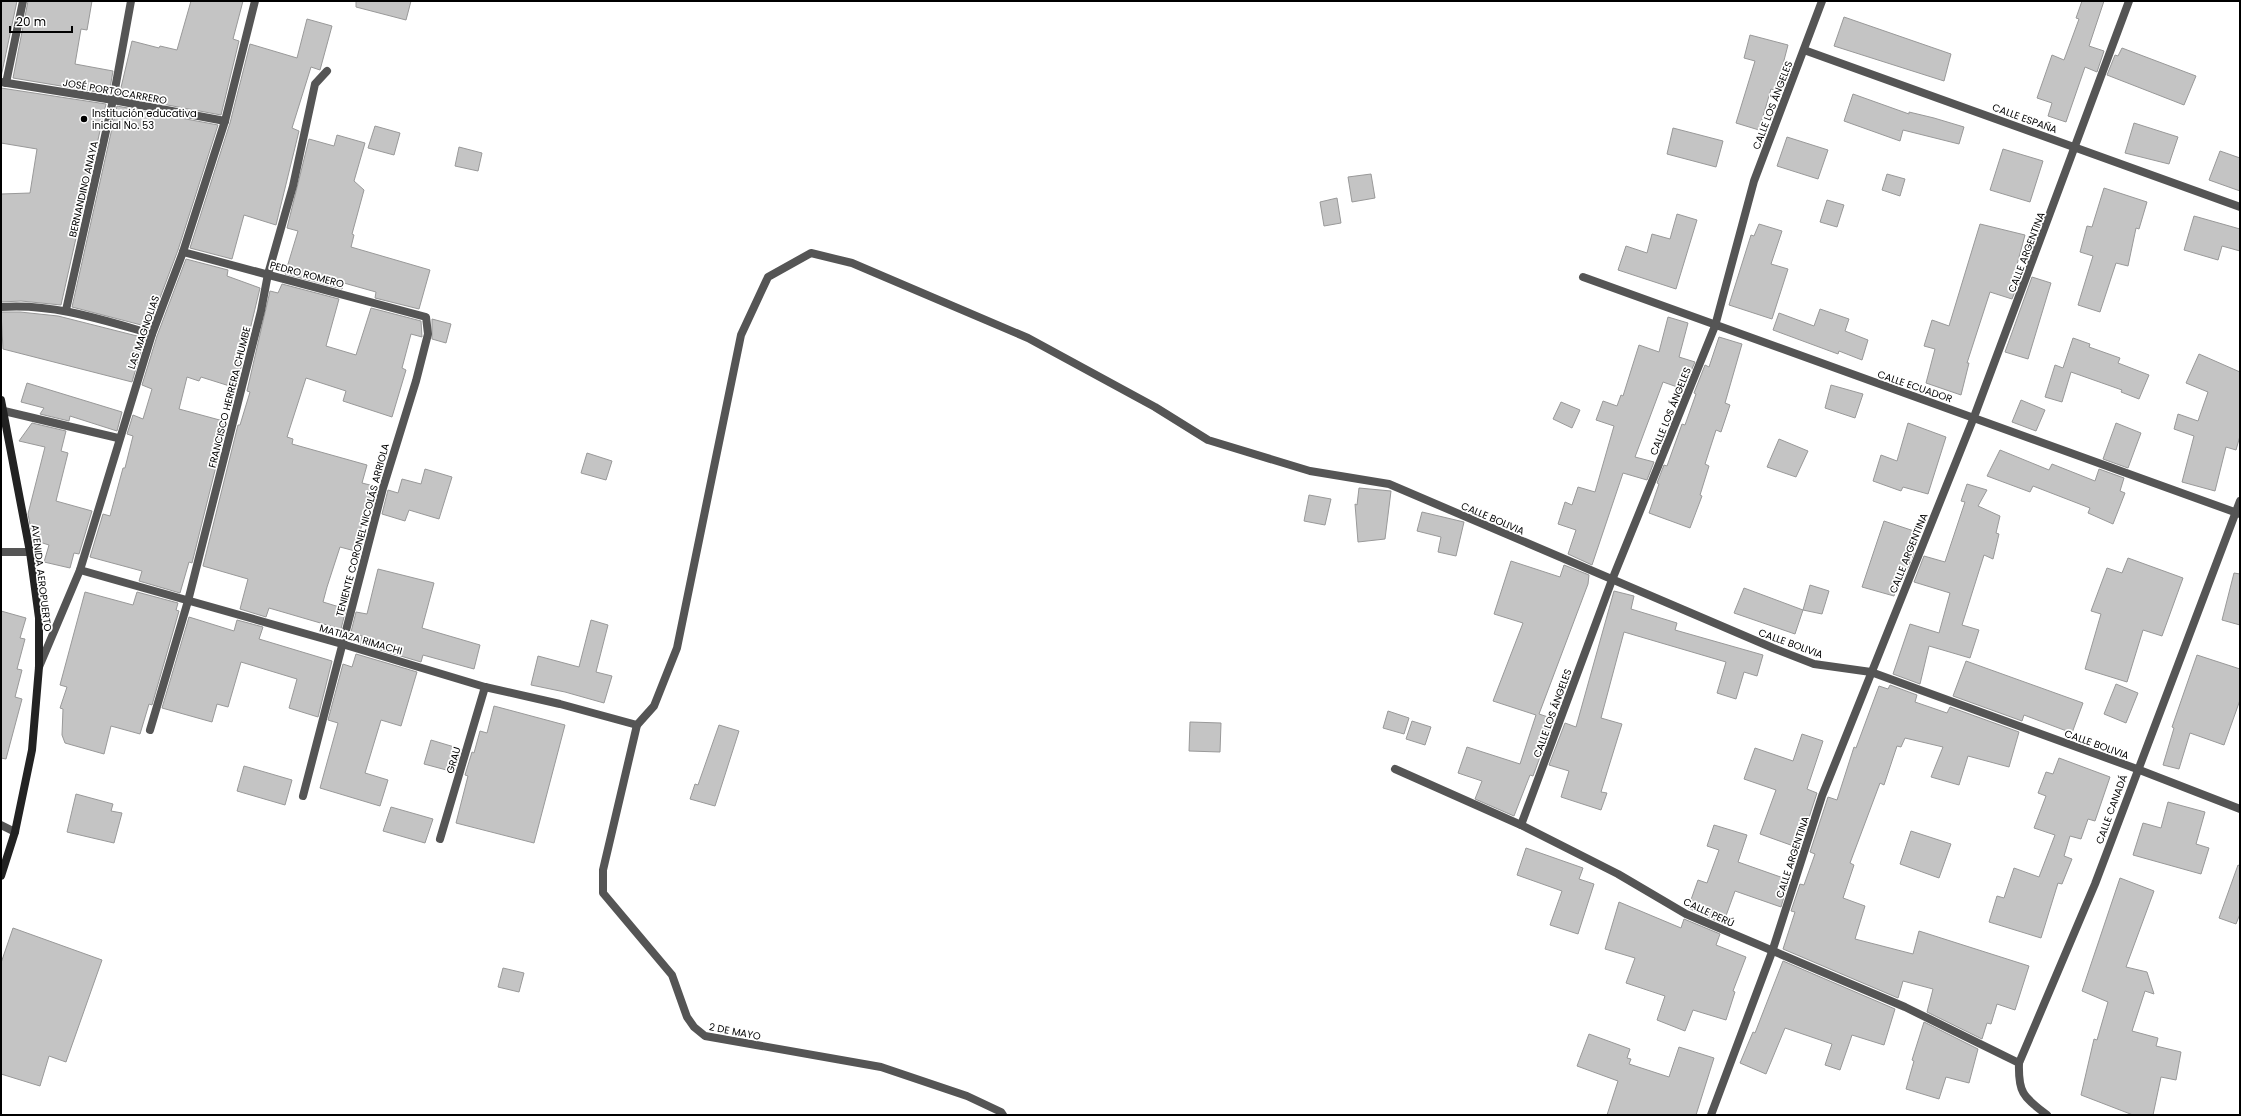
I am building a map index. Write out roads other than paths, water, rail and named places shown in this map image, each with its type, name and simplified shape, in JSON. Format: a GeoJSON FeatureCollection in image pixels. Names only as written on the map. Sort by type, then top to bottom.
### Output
{"type":"FeatureCollection","features":[{"type":"Feature","properties":{"kind":"street"},"geometry":{"type":"LineString","coordinates":[[4,82],[23,1]]}},
{"type":"Feature","properties":{"kind":"street","name":"BERNANDINO ANAYA"},"geometry":{"type":"LineString","coordinates":[[66,310],[113,100],[131,1]]}},
{"type":"Feature","properties":{"kind":"street","name":"LAS MAGNOLIAS"},"geometry":{"type":"LineString","coordinates":[[39,667],[80,570],[118,438],[152,334],[183,252],[225,121],[255,1]]}},
{"type":"Feature","properties":{"kind":"street","name":"CALLE LOS ÁNGELES"},"geometry":{"type":"LineString","coordinates":[[1521,825],[1612,580],[1715,326],[1754,181],[1822,1]]}},
{"type":"Feature","properties":{"kind":"street","name":"CALLE ARGENTINA"},"geometry":{"type":"LineString","coordinates":[[1711,1115],[1772,952],[1822,796],[1974,417],[2076,147],[2129,1]]}},
{"type":"Feature","properties":{"kind":"street","name":"CALLE ESPAÑA"},"geometry":{"type":"LineString","coordinates":[[1804,50],[2240,207]]}},
{"type":"Feature","properties":{"kind":"street","name":"FRANCISCO HERRERA CHUMBE"},"geometry":{"type":"LineString","coordinates":[[150,730],[188,601],[261,311],[268,274],[292,186],[315,84],[327,72]]}},
{"type":"Feature","properties":{"kind":"street","name":"JOSÉ PORTOCARRERO"},"geometry":{"type":"LineString","coordinates":[[4,82],[113,100],[225,121]]}},
{"type":"Feature","properties":{"kind":"street","name":"PEDRO ROMERO"},"geometry":{"type":"LineString","coordinates":[[183,252],[426,317]]}},
{"type":"Feature","properties":{"kind":"street","name":"CALLE BOLIVIA"},"geometry":{"type":"LineString","coordinates":[[637,725],[654,706],[677,648],[741,335],[768,277],[811,253],[852,263],[1028,338],[1155,407],[1208,440],[1310,471],[1389,484],[1612,580],[1814,664],[1871,672],[2137,769],[2240,810]]}},
{"type":"Feature","properties":{"kind":"street","name":"CALLE ECUADOR"},"geometry":{"type":"LineString","coordinates":[[1583,277],[1715,326],[1974,417],[2238,513]]}},
{"type":"Feature","properties":{"kind":"street"},"geometry":{"type":"LineString","coordinates":[[1,307],[19,306],[66,310],[152,334]]}},
{"type":"Feature","properties":{"kind":"street","name":"TENIENTE CORONEL NICOLÁS ARRIOLA"},"geometry":{"type":"LineString","coordinates":[[303,796],[383,488],[416,381],[428,334],[426,317]]}},
{"type":"Feature","properties":{"kind":"street","name":"AVENIDA AEROPUERTO"},"geometry":{"type":"LineString","coordinates":[[1,400],[30,552],[39,618],[39,667],[32,750],[15,832],[1,876]]}},
{"type":"Feature","properties":{"kind":"street"},"geometry":{"type":"LineString","coordinates":[[4,411],[118,438]]}},
{"type":"Feature","properties":{"kind":"street","name":"CALLE CANADÁ"},"geometry":{"type":"LineString","coordinates":[[2047,1115],[2024,1098],[2018,1080],[2019,1063],[2095,884],[2137,769],[2238,513],[2240,501]]}},
{"type":"Feature","properties":{"kind":"street"},"geometry":{"type":"LineString","coordinates":[[1,552],[30,552]]}},
{"type":"Feature","properties":{"kind":"street","name":"MATIAZA RIMACHI"},"geometry":{"type":"LineString","coordinates":[[80,570],[342,644],[485,687],[637,725]]}},
{"type":"Feature","properties":{"kind":"street","name":"GRAU"},"geometry":{"type":"LineString","coordinates":[[440,839],[485,687]]}},
{"type":"Feature","properties":{"kind":"street","name":"2 DE MAYO"},"geometry":{"type":"LineString","coordinates":[[637,725],[603,870],[603,893],[672,975],[687,1017],[694,1027],[705,1036],[881,1067],[968,1096],[1001,1112],[1003,1115]]}},
{"type":"Feature","properties":{"kind":"street","name":"CALLE PERÚ"},"geometry":{"type":"LineString","coordinates":[[1395,769],[1521,825],[1618,874],[1686,914],[1905,1008],[2019,1063]]}},
{"type":"Feature","properties":{"kind":"street"},"geometry":{"type":"LineString","coordinates":[[1,825],[15,832]]}},
{"type":"Feature","properties":{"kind":"place","name":"Institución educativa inicial No. 53"},"geometry":{"type":"Point","coordinates":[84,119]}}]}
